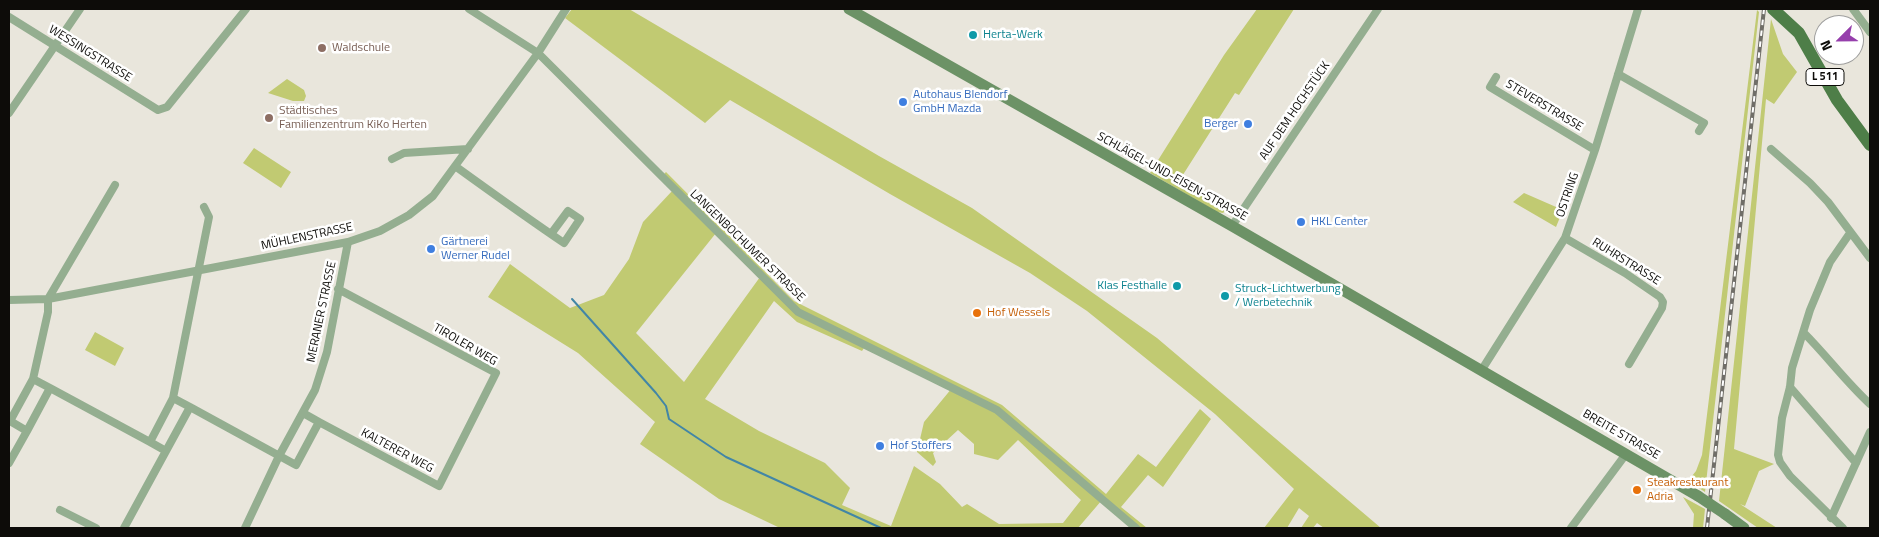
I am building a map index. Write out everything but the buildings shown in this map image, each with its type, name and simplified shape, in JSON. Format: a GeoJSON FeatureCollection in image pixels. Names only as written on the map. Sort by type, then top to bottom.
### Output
{"type":"FeatureCollection","features":[{"type":"Feature","properties":{"kind":"main road","name":"L 511"},"geometry":{"type":"LineString","coordinates":[[1773,9],[1800,33],[1837,100],[1870,145]]}},
{"type":"Feature","properties":{"kind":"street"},"geometry":{"type":"LineString","coordinates":[[9,112],[53,45],[80,9]]}},
{"type":"Feature","properties":{"kind":"street","name":"WESSINGSTRASSE"},"geometry":{"type":"LineString","coordinates":[[9,18],[158,110],[167,107],[246,9]]}},
{"type":"Feature","properties":{"kind":"street","name":"LANGENBOCHUMER STRASSE"},"geometry":{"type":"LineString","coordinates":[[469,9],[538,52],[798,312],[997,410],[1136,528]]}},
{"type":"Feature","properties":{"kind":"street","name":"MÜHLENSTRASSE"},"geometry":{"type":"LineString","coordinates":[[9,300],[48,299],[348,242],[380,231],[409,215],[433,196],[538,52],[566,9]]}},
{"type":"Feature","properties":{"kind":"street","name":"SCHLÄGEL-UND-EISEN-STRASSE"},"geometry":{"type":"LineString","coordinates":[[849,9],[1232,226],[1481,371]]}},
{"type":"Feature","properties":{"kind":"street","name":"AUF DEM HOCHSTÜCK"},"geometry":{"type":"LineString","coordinates":[[1232,226],[1378,9]]}},
{"type":"Feature","properties":{"kind":"street","name":"OSTRING"},"geometry":{"type":"LineString","coordinates":[[1481,371],[1565,238],[1595,150],[1638,9]]}},
{"type":"Feature","properties":{"kind":"street"},"geometry":{"type":"LineString","coordinates":[[1853,9],[1870,32]]}},
{"type":"Feature","properties":{"kind":"street"},"geometry":{"type":"LineString","coordinates":[[1618,74],[1704,123],[1699,131]]}},
{"type":"Feature","properties":{"kind":"street","name":"STEVERSTRASSE"},"geometry":{"type":"LineString","coordinates":[[1496,77],[1490,87],[1595,150]]}},
{"type":"Feature","properties":{"kind":"street"},"geometry":{"type":"LineString","coordinates":[[392,159],[404,153],[468,149]]}},
{"type":"Feature","properties":{"kind":"street"},"geometry":{"type":"LineString","coordinates":[[1771,149],[1810,183],[1828,202],[1870,258]]}},
{"type":"Feature","properties":{"kind":"street"},"geometry":{"type":"LineString","coordinates":[[455,166],[551,234]]}},
{"type":"Feature","properties":{"kind":"street"},"geometry":{"type":"LineString","coordinates":[[26,431],[9,420],[33,378],[48,312],[48,299],[115,185]]}},
{"type":"Feature","properties":{"kind":"street"},"geometry":{"type":"LineString","coordinates":[[150,442],[173,398],[208,217],[204,207]]}},
{"type":"Feature","properties":{"kind":"street"},"geometry":{"type":"LineString","coordinates":[[1843,528],[1785,470],[1778,455],[1779,439],[1792,368],[1830,262],[1850,233]]}},
{"type":"Feature","properties":{"kind":"street","name":"RUHRSTRASSE"},"geometry":{"type":"LineString","coordinates":[[1565,238],[1625,273],[1660,297],[1663,302],[1662,308],[1629,364]]}},
{"type":"Feature","properties":{"kind":"street","name":"MERANER STRASSE"},"geometry":{"type":"LineString","coordinates":[[245,528],[315,390],[327,352],[348,242]]}},
{"type":"Feature","properties":{"kind":"street","name":"TIROLER WEG"},"geometry":{"type":"LineString","coordinates":[[338,289],[496,373],[451,461]]}},
{"type":"Feature","properties":{"kind":"street"},"geometry":{"type":"LineString","coordinates":[[1804,333],[1820,349],[1846,381],[1870,404]]}},
{"type":"Feature","properties":{"kind":"street","name":"BREITE STRASSE"},"geometry":{"type":"LineString","coordinates":[[1481,371],[1698,496],[1744,528]]}},
{"type":"Feature","properties":{"kind":"street"},"geometry":{"type":"LineString","coordinates":[[33,378],[166,451]]}},
{"type":"Feature","properties":{"kind":"street"},"geometry":{"type":"LineString","coordinates":[[1790,386],[1856,463]]}},
{"type":"Feature","properties":{"kind":"street"},"geometry":{"type":"LineString","coordinates":[[9,463],[50,388]]}},
{"type":"Feature","properties":{"kind":"street"},"geometry":{"type":"LineString","coordinates":[[173,398],[296,465],[319,422],[302,413]]}},
{"type":"Feature","properties":{"kind":"street"},"geometry":{"type":"LineString","coordinates":[[124,528],[190,407]]}},
{"type":"Feature","properties":{"kind":"street","name":"KALTERER WEG"},"geometry":{"type":"LineString","coordinates":[[319,422],[439,486],[451,461]]}},
{"type":"Feature","properties":{"kind":"street"},"geometry":{"type":"LineString","coordinates":[[1831,518],[1870,432]]}},
{"type":"Feature","properties":{"kind":"street"},"geometry":{"type":"LineString","coordinates":[[1576,527],[1626,454]]}},
{"type":"Feature","properties":{"kind":"street"},"geometry":{"type":"LineString","coordinates":[[60,510],[96,528]]}},
{"type":"Feature","properties":{"kind":"green space"},"geometry":{"type":"Polygon","coordinates":[[[572,9],[629,9],[879,156],[972,208],[1157,338],[1381,528],[1324,528],[1317,523],[1313,528],[1301,528],[1309,516],[1299,508],[1287,528],[1264,528],[1294,489],[1215,414],[1087,311],[1030,273],[890,194],[730,100],[705,123],[565,18],[572,9]]]}},
{"type":"Feature","properties":{"kind":"green space"},"geometry":{"type":"Polygon","coordinates":[[[1257,9],[1294,9],[1239,95],[1235,93],[1179,181],[1226,210],[1223,213],[1217,212],[1150,173],[1224,55],[1257,9]]]}},
{"type":"Feature","properties":{"kind":"green space"},"geometry":{"type":"Polygon","coordinates":[[[1757,10],[1759,12],[1705,492],[1688,481],[1696,471],[1702,455],[1757,10]]]}},
{"type":"Feature","properties":{"kind":"green space"},"geometry":{"type":"Polygon","coordinates":[[[1771,19],[1783,54],[1797,72],[1774,104],[1766,99],[1734,449],[1774,464],[1759,471],[1745,506],[1740,504],[1777,528],[1758,528],[1719,501],[1771,19]]]}},
{"type":"Feature","properties":{"kind":"green space"},"geometry":{"type":"Polygon","coordinates":[[[287,79],[304,90],[306,96],[304,101],[293,101],[268,93],[287,79]]]}},
{"type":"Feature","properties":{"kind":"green space"},"geometry":{"type":"Polygon","coordinates":[[[254,148],[291,172],[281,188],[243,163],[254,148]]]}},
{"type":"Feature","properties":{"kind":"green space"},"geometry":{"type":"Polygon","coordinates":[[[666,172],[794,301],[1002,405],[1106,494],[1138,454],[1156,467],[1200,409],[1211,419],[1163,487],[1148,475],[1121,507],[1147,528],[1136,528],[1102,500],[1078,528],[780,528],[719,499],[640,444],[655,422],[578,353],[488,297],[510,264],[570,308],[604,295],[629,259],[643,222],[673,190],[661,177],[666,172]],[[716,233],[636,333],[684,382],[760,277],[716,233]],[[774,301],[705,399],[759,431],[825,463],[850,488],[842,505],[891,526],[914,466],[940,484],[962,507],[967,504],[999,524],[1063,523],[1081,500],[1018,440],[998,460],[974,454],[974,444],[958,430],[933,453],[936,462],[933,466],[917,452],[924,422],[952,388],[866,345],[862,351],[797,322],[774,301]]]}},
{"type":"Feature","properties":{"kind":"green space"},"geometry":{"type":"Polygon","coordinates":[[[1524,193],[1563,210],[1556,227],[1513,202],[1524,193]]]}},
{"type":"Feature","properties":{"kind":"green space"},"geometry":{"type":"Polygon","coordinates":[[[95,332],[124,348],[115,366],[85,350],[95,332]]]}},
{"type":"Feature","properties":{"kind":"green space"},"geometry":{"type":"Polygon","coordinates":[[[1683,497],[1705,509],[1703,528],[1693,528],[1694,514],[1683,497]]]}},
{"type":"Feature","properties":{"kind":"waterway"},"geometry":{"type":"LineString","coordinates":[[572,299],[656,393],[666,406],[669,419],[726,457],[881,528]]}},
{"type":"Feature","properties":{"kind":"railway"},"geometry":{"type":"LineString","coordinates":[[1707,528],[1764,9]]}},
{"type":"Feature","properties":{"kind":"place","name":"Herta-Werk"},"geometry":{"type":"Point","coordinates":[973,35]}},
{"type":"Feature","properties":{"kind":"place","name":"Waldschule"},"geometry":{"type":"Point","coordinates":[322,48]}},
{"type":"Feature","properties":{"kind":"place","name":"Autohaus Blendorf GmbH Mazda"},"geometry":{"type":"Point","coordinates":[903,102]}},
{"type":"Feature","properties":{"kind":"place","name":"Städtisches Familienzentrum KiKo Herten"},"geometry":{"type":"Point","coordinates":[269,118]}},
{"type":"Feature","properties":{"kind":"place","name":"Berger"},"geometry":{"type":"Point","coordinates":[1248,124]}},
{"type":"Feature","properties":{"kind":"place","name":"HKL Center"},"geometry":{"type":"Point","coordinates":[1301,222]}},
{"type":"Feature","properties":{"kind":"place","name":"Gärtnerei Werner Rudel"},"geometry":{"type":"Point","coordinates":[431,249]}},
{"type":"Feature","properties":{"kind":"place","name":"Klas Festhalle"},"geometry":{"type":"Point","coordinates":[1177,286]}},
{"type":"Feature","properties":{"kind":"place","name":"Struck-Lichtwerbung / Werbetechnik"},"geometry":{"type":"Point","coordinates":[1225,296]}},
{"type":"Feature","properties":{"kind":"place","name":"Hof Wessels"},"geometry":{"type":"Point","coordinates":[977,313]}},
{"type":"Feature","properties":{"kind":"place","name":"Hof Stoffers"},"geometry":{"type":"Point","coordinates":[880,446]}},
{"type":"Feature","properties":{"kind":"place","name":"Steakrestaurant Adria"},"geometry":{"type":"Point","coordinates":[1637,490]}}]}
